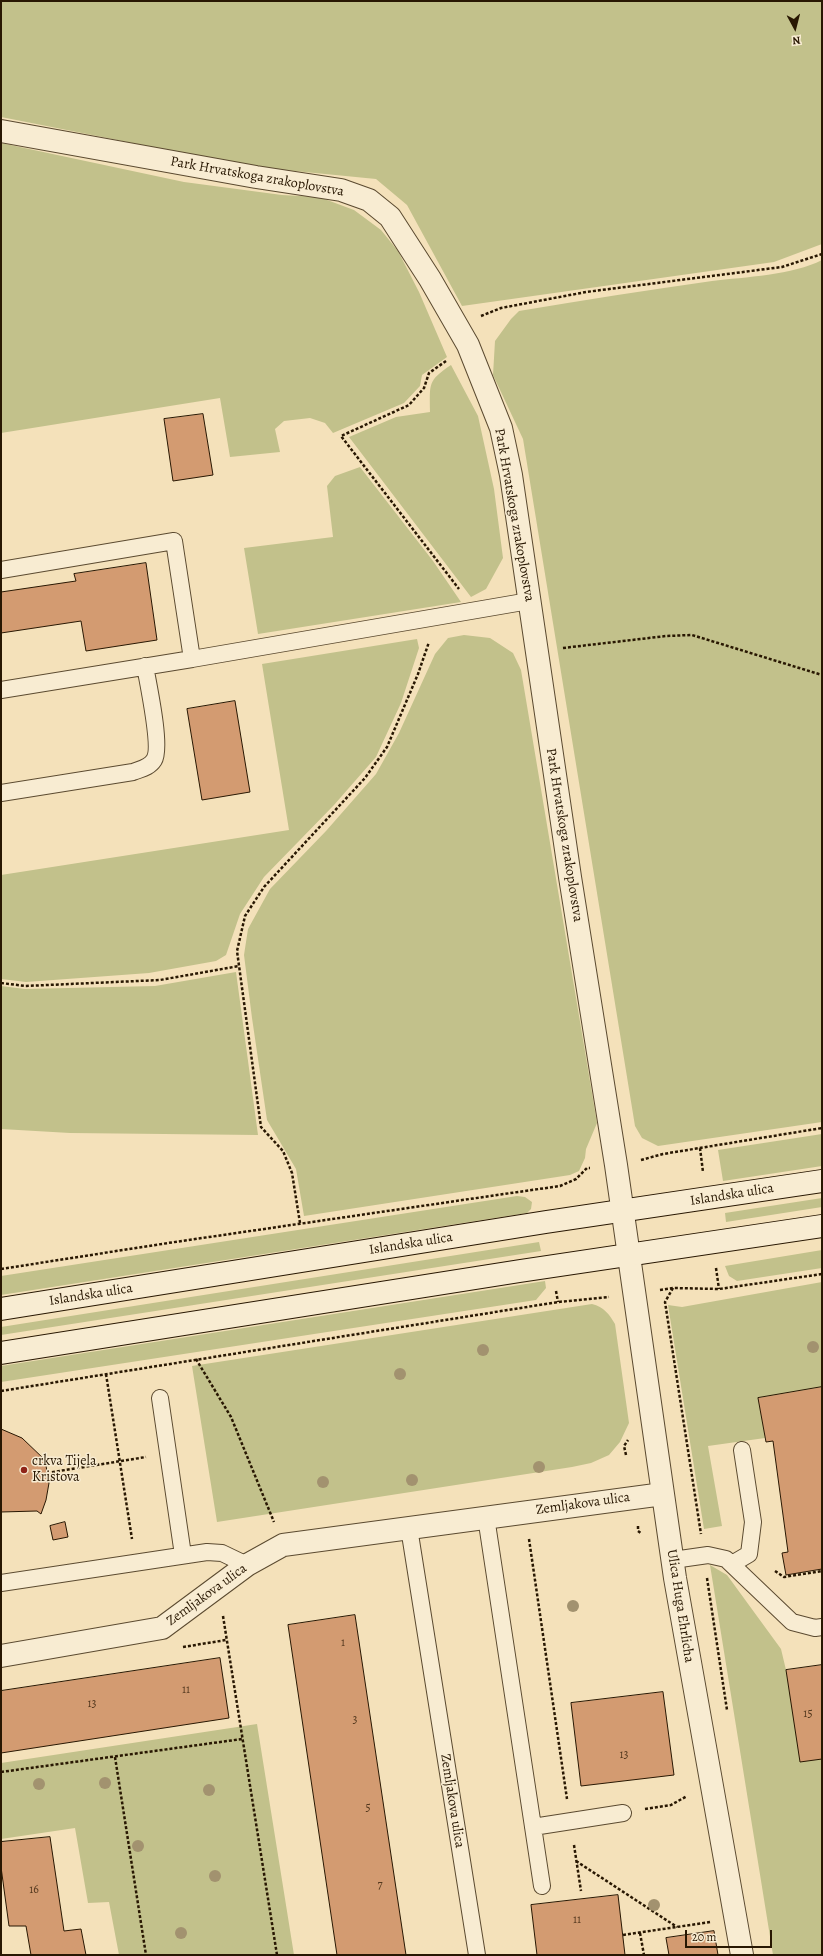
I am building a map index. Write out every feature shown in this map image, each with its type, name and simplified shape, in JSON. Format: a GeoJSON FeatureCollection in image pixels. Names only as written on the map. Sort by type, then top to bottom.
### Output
{"type":"FeatureCollection","features":[{"type":"Feature","properties":{"kind":"street","name":"Park Hrvatskoga zrakoplovstva"},"geometry":{"type":"LineString","coordinates":[[1,131],[341,190],[369,200],[390,216],[430,279],[468,345],[501,428],[511,475],[629,1256]]}},
{"type":"Feature","properties":{"kind":"street","name":"Islandska ulica"},"geometry":{"type":"LineString","coordinates":[[1,1309],[822,1181]]}},
{"type":"Feature","properties":{"kind":"street"},"geometry":{"type":"LineString","coordinates":[[1,1352],[520,1271],[629,1256],[822,1226]]}},
{"type":"Feature","properties":{"kind":"street","name":"Ulica Huga Ehrlicha"},"geometry":{"type":"LineString","coordinates":[[629,1256],[672,1560],[742,1955]]}},
{"type":"Feature","properties":{"kind":"street","name":"Zemljakova ulica"},"geometry":{"type":"LineString","coordinates":[[1,1656],[162,1628],[247,1565],[283,1545],[663,1494]]}},
{"type":"Feature","properties":{"kind":"lane"},"geometry":{"type":"LineString","coordinates":[[1,570],[174,541],[192,659]]}},
{"type":"Feature","properties":{"kind":"lane"},"geometry":{"type":"LineString","coordinates":[[1,690],[529,601]]}},
{"type":"Feature","properties":{"kind":"lane"},"geometry":{"type":"LineString","coordinates":[[1,793],[133,772],[148,766],[155,759],[157,744],[145,666]]}},
{"type":"Feature","properties":{"kind":"lane"},"geometry":{"type":"LineString","coordinates":[[160,1398],[183,1555]]}},
{"type":"Feature","properties":{"kind":"lane"},"geometry":{"type":"LineString","coordinates":[[732,1564],[749,1554],[753,1522],[742,1450]]}},
{"type":"Feature","properties":{"kind":"lane"},"geometry":{"type":"LineString","coordinates":[[486,1517],[542,1886]]}},
{"type":"Feature","properties":{"kind":"lane","name":"Zemljakova ulica"},"geometry":{"type":"LineString","coordinates":[[409,1528],[477,1955]]}},
{"type":"Feature","properties":{"kind":"lane"},"geometry":{"type":"LineString","coordinates":[[1,1583],[207,1552],[222,1553],[247,1565]]}},
{"type":"Feature","properties":{"kind":"lane"},"geometry":{"type":"LineString","coordinates":[[672,1560],[704,1556],[726,1559],[792,1622],[816,1628],[822,1627]]}},
{"type":"Feature","properties":{"kind":"lane"},"geometry":{"type":"LineString","coordinates":[[533,1827],[623,1813]]}},
{"type":"Feature","properties":{"kind":"path"},"geometry":{"type":"LineString","coordinates":[[457,327],[501,308],[586,292],[782,267],[822,254]]}},
{"type":"Feature","properties":{"kind":"path"},"geometry":{"type":"LineString","coordinates":[[468,345],[429,373],[424,388],[410,405],[341,436],[474,610]]}},
{"type":"Feature","properties":{"kind":"path"},"geometry":{"type":"LineString","coordinates":[[300,1224],[292,1172],[283,1151],[261,1127],[237,951],[245,916],[264,887],[365,778],[387,747],[418,674],[438,616]]}},
{"type":"Feature","properties":{"kind":"path"},"geometry":{"type":"LineString","coordinates":[[560,649],[666,636],[692,636],[822,675]]}},
{"type":"Feature","properties":{"kind":"path"},"geometry":{"type":"LineString","coordinates":[[1,982],[25,986],[160,980],[239,966]]}},
{"type":"Feature","properties":{"kind":"path"},"geometry":{"type":"LineString","coordinates":[[650,1159],[663,1154],[822,1128]]}},
{"type":"Feature","properties":{"kind":"path"},"geometry":{"type":"LineString","coordinates":[[700,1148],[703,1175]]}},
{"type":"Feature","properties":{"kind":"path"},"geometry":{"type":"LineString","coordinates":[[1,1269],[553,1188],[576,1179],[587,1168]]}},
{"type":"Feature","properties":{"kind":"path"},"geometry":{"type":"LineString","coordinates":[[716,1267],[719,1289]]}},
{"type":"Feature","properties":{"kind":"path"},"geometry":{"type":"LineString","coordinates":[[665,1289],[719,1289],[822,1274]]}},
{"type":"Feature","properties":{"kind":"path"},"geometry":{"type":"LineString","coordinates":[[673,1288],[664,1302],[728,1715]]}},
{"type":"Feature","properties":{"kind":"path"},"geometry":{"type":"LineString","coordinates":[[1,1391],[558,1302],[612,1297]]}},
{"type":"Feature","properties":{"kind":"path"},"geometry":{"type":"LineString","coordinates":[[196,1359],[231,1417],[276,1526]]}},
{"type":"Feature","properties":{"kind":"path"},"geometry":{"type":"LineString","coordinates":[[106,1374],[136,1563]]}},
{"type":"Feature","properties":{"kind":"path"},"geometry":{"type":"LineString","coordinates":[[47,1473],[168,1453]]}},
{"type":"Feature","properties":{"kind":"path"},"geometry":{"type":"LineString","coordinates":[[528,1536],[568,1804]]}},
{"type":"Feature","properties":{"kind":"path"},"geometry":{"type":"LineString","coordinates":[[749,1554],[784,1577],[822,1571]]}},
{"type":"Feature","properties":{"kind":"path"},"geometry":{"type":"LineString","coordinates":[[222,1610],[277,1955]]}},
{"type":"Feature","properties":{"kind":"path"},"geometry":{"type":"LineString","coordinates":[[1,1772],[242,1739]]}},
{"type":"Feature","properties":{"kind":"path"},"geometry":{"type":"LineString","coordinates":[[116,1756],[146,1955]]}},
{"type":"Feature","properties":{"kind":"path"},"geometry":{"type":"LineString","coordinates":[[623,1813],[671,1805],[688,1795]]}},
{"type":"Feature","properties":{"kind":"path"},"geometry":{"type":"LineString","coordinates":[[574,1842],[581,1891]]}},
{"type":"Feature","properties":{"kind":"path"},"geometry":{"type":"LineString","coordinates":[[576,1861],[677,1927]]}},
{"type":"Feature","properties":{"kind":"path"},"geometry":{"type":"LineString","coordinates":[[623,1935],[714,1921]]}},
{"type":"Feature","properties":{"kind":"path"},"geometry":{"type":"LineString","coordinates":[[640,1933],[644,1955]]}},
{"type":"Feature","properties":{"kind":"shaded area"},"geometry":{"type":"Polygon","coordinates":[[[1,1],[822,1],[822,244],[774,262],[462,306],[407,205],[376,179],[254,167],[1,117],[1,1]]]}},
{"type":"Feature","properties":{"kind":"shaded area"},"geometry":{"type":"Polygon","coordinates":[[[1,143],[184,182],[282,195],[319,197],[354,210],[381,230],[398,251],[419,292],[447,357],[422,375],[420,386],[404,403],[333,433],[325,423],[310,418],[284,421],[275,429],[280,452],[230,457],[220,398],[1,433],[1,143]]]}},
{"type":"Feature","properties":{"kind":"shaded area"},"geometry":{"type":"Polygon","coordinates":[[[822,260],[822,1122],[658,1146],[642,1138],[635,1126],[523,439],[493,375],[495,341],[511,319],[519,311],[712,281],[754,277],[797,269],[822,260]]]}},
{"type":"Feature","properties":{"kind":"shaded area"},"geometry":{"type":"Polygon","coordinates":[[[451,365],[478,416],[494,489],[503,558],[486,589],[471,597],[349,437],[396,417],[430,412],[430,389],[432,384],[443,370],[451,365]]]}},
{"type":"Feature","properties":{"kind":"shaded area"},"geometry":{"type":"Polygon","coordinates":[[[360,467],[433,561],[461,602],[258,634],[244,548],[333,537],[327,486],[335,476],[360,467]]]}},
{"type":"Feature","properties":{"kind":"shaded area"},"geometry":{"type":"Polygon","coordinates":[[[464,635],[490,638],[513,653],[521,670],[597,1123],[579,1171],[570,1175],[304,1216],[296,1169],[267,1120],[244,955],[248,929],[270,889],[326,831],[376,774],[399,733],[435,654],[448,638],[464,635]]]}},
{"type":"Feature","properties":{"kind":"shaded area"},"geometry":{"type":"Polygon","coordinates":[[[417,639],[419,648],[401,703],[376,757],[334,805],[264,877],[240,914],[226,955],[216,961],[149,973],[26,982],[1,979],[1,875],[289,830],[262,664],[417,639]]]}},
{"type":"Feature","properties":{"kind":"shaded area"},"geometry":{"type":"Polygon","coordinates":[[[236,972],[258,1135],[70,1133],[1,1129],[1,986],[25,989],[155,986],[236,972]]]}},
{"type":"Feature","properties":{"kind":"shaded area"},"geometry":{"type":"Polygon","coordinates":[[[822,1134],[822,1166],[723,1181],[718,1150],[822,1134]]]}},
{"type":"Feature","properties":{"kind":"shaded area"},"geometry":{"type":"Polygon","coordinates":[[[517,1196],[525,1197],[532,1202],[531,1209],[527,1213],[1,1295],[1,1276],[517,1196]]]}},
{"type":"Feature","properties":{"kind":"shaded area"},"geometry":{"type":"Polygon","coordinates":[[[822,1198],[822,1207],[726,1222],[725,1213],[822,1198]]]}},
{"type":"Feature","properties":{"kind":"shaded area"},"geometry":{"type":"Polygon","coordinates":[[[539,1242],[541,1251],[1,1335],[1,1327],[539,1242]]]}},
{"type":"Feature","properties":{"kind":"shaded area"},"geometry":{"type":"Polygon","coordinates":[[[822,1250],[822,1268],[737,1281],[729,1276],[725,1266],[822,1250]]]}},
{"type":"Feature","properties":{"kind":"shaded area"},"geometry":{"type":"Polygon","coordinates":[[[545,1281],[546,1288],[536,1300],[1,1382],[1,1366],[545,1281]]]}},
{"type":"Feature","properties":{"kind":"shaded area"},"geometry":{"type":"Polygon","coordinates":[[[822,1282],[822,1387],[759,1398],[765,1438],[708,1446],[722,1526],[704,1529],[668,1305],[682,1307],[822,1282]]]}},
{"type":"Feature","properties":{"kind":"shaded area"},"geometry":{"type":"Polygon","coordinates":[[[592,1304],[606,1311],[615,1324],[629,1423],[620,1442],[609,1455],[591,1463],[572,1467],[217,1522],[192,1366],[592,1304]]]}},
{"type":"Feature","properties":{"kind":"shaded area"},"geometry":{"type":"Polygon","coordinates":[[[710,1565],[727,1575],[781,1649],[786,1670],[822,1759],[822,1955],[773,1955],[710,1565]]]}},
{"type":"Feature","properties":{"kind":"shaded area"},"geometry":{"type":"Polygon","coordinates":[[[257,1724],[294,1955],[119,1955],[109,1902],[88,1903],[75,1828],[1,1839],[1,1763],[257,1724]]]}},
{"type":"Feature","properties":{"kind":"building"},"geometry":{"type":"Polygon","coordinates":[[[203,414],[213,475],[173,481],[164,419],[203,414]]]}},
{"type":"Feature","properties":{"kind":"building"},"geometry":{"type":"Polygon","coordinates":[[[146,563],[157,640],[86,651],[81,621],[1,633],[1,592],[76,581],[74,574],[146,563]]]}},
{"type":"Feature","properties":{"kind":"building"},"geometry":{"type":"Polygon","coordinates":[[[235,701],[250,792],[202,800],[187,709],[235,701]]]}},
{"type":"Feature","properties":{"kind":"building"},"geometry":{"type":"Polygon","coordinates":[[[822,1387],[822,1569],[786,1575],[782,1553],[788,1552],[773,1441],[766,1442],[758,1398],[822,1387]]]}},
{"type":"Feature","properties":{"kind":"building","name":"crkva Tijela Kristova"},"geometry":{"type":"Polygon","coordinates":[[[1,1429],[22,1438],[45,1460],[49,1483],[46,1500],[41,1514],[37,1511],[1,1512],[1,1429]]]}},
{"type":"Feature","properties":{"kind":"building"},"geometry":{"type":"Polygon","coordinates":[[[65,1522],[68,1537],[53,1540],[50,1526],[65,1522]]]}},
{"type":"Feature","properties":{"kind":"building"},"geometry":{"type":"Polygon","coordinates":[[[355,1615],[406,1955],[337,1955],[288,1625],[355,1615]]]}},
{"type":"Feature","properties":{"kind":"building"},"geometry":{"type":"Polygon","coordinates":[[[220,1658],[229,1718],[1,1753],[1,1691],[220,1658]]]}},
{"type":"Feature","properties":{"kind":"building"},"geometry":{"type":"Polygon","coordinates":[[[822,1665],[822,1759],[800,1762],[786,1670],[822,1665]]]}},
{"type":"Feature","properties":{"kind":"building"},"geometry":{"type":"Polygon","coordinates":[[[663,1692],[674,1775],[581,1786],[571,1703],[663,1692]]]}},
{"type":"Feature","properties":{"kind":"building"},"geometry":{"type":"Polygon","coordinates":[[[50,1837],[64,1931],[81,1929],[86,1955],[31,1955],[26,1926],[9,1926],[1,1867],[1,1842],[50,1837]]]}},
{"type":"Feature","properties":{"kind":"building"},"geometry":{"type":"Polygon","coordinates":[[[618,1895],[625,1955],[537,1955],[531,1905],[618,1895]]]}},
{"type":"Feature","properties":{"kind":"building"},"geometry":{"type":"Polygon","coordinates":[[[714,1931],[718,1955],[669,1955],[666,1938],[714,1931]]]}},
{"type":"Feature","properties":{"kind":"place","name":"crkva Tijela Kristova"},"geometry":{"type":"Point","coordinates":[24,1470]}}]}
